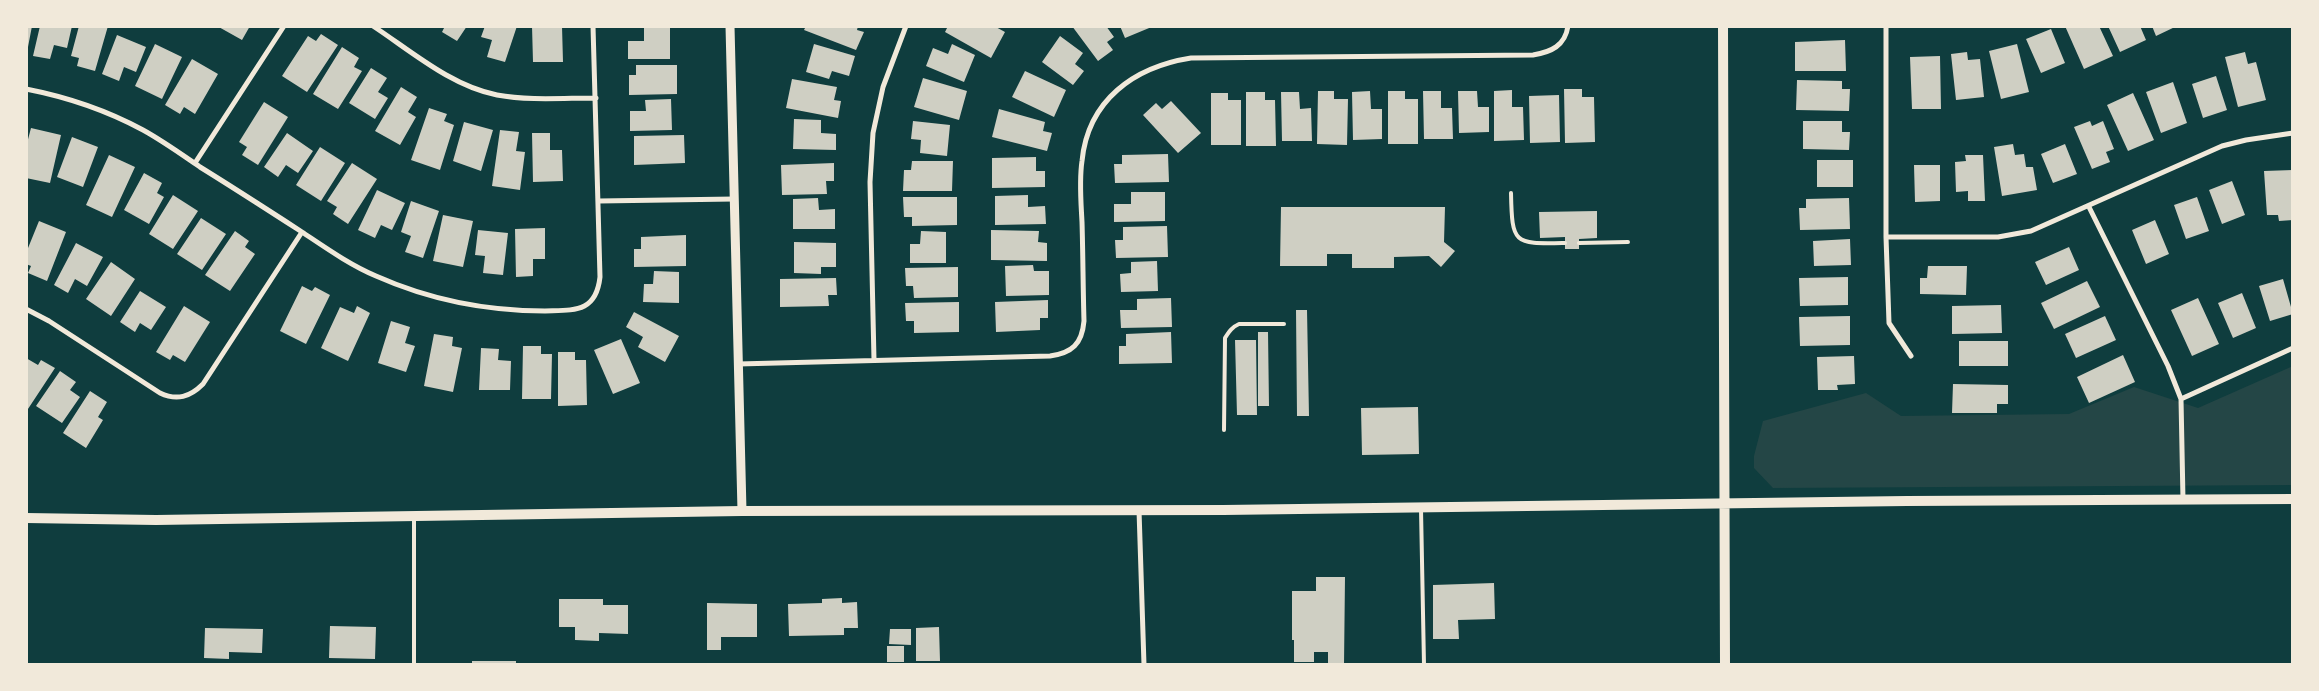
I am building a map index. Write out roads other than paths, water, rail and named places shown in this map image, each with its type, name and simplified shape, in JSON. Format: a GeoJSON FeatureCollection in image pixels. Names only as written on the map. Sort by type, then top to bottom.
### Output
{"type":"FeatureCollection","features":[{"type":"Feature","properties":{"kind":"main road"},"geometry":{"type":"LineString","coordinates":[[1723,26],[1725,665]]}},
{"type":"Feature","properties":{"kind":"main road"},"geometry":{"type":"LineString","coordinates":[[26,518],[156,520],[742,511],[1139,510],[2293,499]]}},
{"type":"Feature","properties":{"kind":"street"},"geometry":{"type":"LineString","coordinates":[[195,163],[284,26]]}},
{"type":"Feature","properties":{"kind":"street"},"geometry":{"type":"LineString","coordinates":[[373,26],[445,73],[478,89],[514,97],[596,98]]}},
{"type":"Feature","properties":{"kind":"street"},"geometry":{"type":"LineString","coordinates":[[26,89],[72,100],[120,118],[144,130],[336,254],[374,276],[436,298],[482,307],[530,311],[578,309],[592,301],[597,294],[600,277],[593,26]]}},
{"type":"Feature","properties":{"kind":"street"},"geometry":{"type":"LineString","coordinates":[[730,26],[742,511]]}},
{"type":"Feature","properties":{"kind":"street"},"geometry":{"type":"LineString","coordinates":[[874,360],[870,182],[872,133],[883,87],[906,26]]}},
{"type":"Feature","properties":{"kind":"street"},"geometry":{"type":"LineString","coordinates":[[738,364],[1050,356],[1069,351],[1077,346],[1081,338],[1084,321],[1081,179],[1085,142],[1099,111],[1122,85],[1136,75],[1173,61],[1191,58],[1533,55],[1558,46],[1564,40],[1568,26]]}},
{"type":"Feature","properties":{"kind":"street"},"geometry":{"type":"LineString","coordinates":[[1886,26],[1886,238],[1889,323],[1910,356]]}},
{"type":"Feature","properties":{"kind":"street"},"geometry":{"type":"LineString","coordinates":[[1886,238],[1998,237],[2031,231],[2089,207],[2222,146],[2246,140],[2293,134]]}},
{"type":"Feature","properties":{"kind":"street"},"geometry":{"type":"LineString","coordinates":[[598,201],[734,199]]}},
{"type":"Feature","properties":{"kind":"street"},"geometry":{"type":"LineString","coordinates":[[2089,207],[2168,366],[2181,399],[2183,500]]}},
{"type":"Feature","properties":{"kind":"street"},"geometry":{"type":"LineString","coordinates":[[26,309],[49,321],[160,393],[174,398],[190,395],[203,384],[302,232]]}},
{"type":"Feature","properties":{"kind":"street"},"geometry":{"type":"LineString","coordinates":[[2181,399],[2293,348]]}},
{"type":"Feature","properties":{"kind":"street"},"geometry":{"type":"LineString","coordinates":[[1139,510],[1144,665]]}},
{"type":"Feature","properties":{"kind":"lane"},"geometry":{"type":"LineString","coordinates":[[1511,193],[1511,224],[1515,235],[1521,241],[1534,244],[1565,243]]}},
{"type":"Feature","properties":{"kind":"lane"},"geometry":{"type":"LineString","coordinates":[[1578,243],[1628,242]]}},
{"type":"Feature","properties":{"kind":"lane"},"geometry":{"type":"LineString","coordinates":[[1224,430],[1225,338],[1234,326],[1239,324],[1284,324]]}},
{"type":"Feature","properties":{"kind":"lane"},"geometry":{"type":"LineString","coordinates":[[1421,507],[1424,665]]}},
{"type":"Feature","properties":{"kind":"lane"},"geometry":{"type":"LineString","coordinates":[[414,515],[414,665]]}}]}
